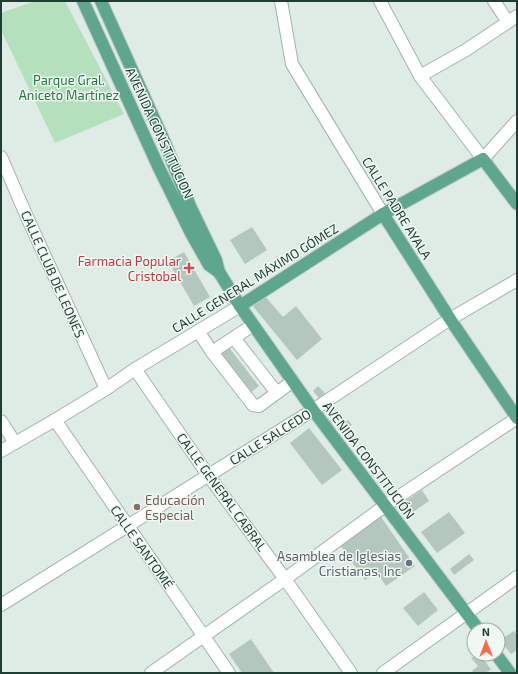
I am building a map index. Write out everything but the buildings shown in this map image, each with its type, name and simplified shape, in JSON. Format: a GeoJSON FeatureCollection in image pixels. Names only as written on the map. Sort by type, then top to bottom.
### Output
{"type":"FeatureCollection","features":[{"type":"Feature","properties":{"kind":"main road","name":"AVENIDA CONSTITUCION"},"geometry":{"type":"LineString","coordinates":[[83,1],[159,168],[191,233],[209,265],[219,272]]}},
{"type":"Feature","properties":{"kind":"main road"},"geometry":{"type":"LineString","coordinates":[[101,1],[165,143],[190,206],[216,260],[219,272]]}},
{"type":"Feature","properties":{"kind":"main road"},"geometry":{"type":"LineString","coordinates":[[483,159],[517,204]]}},
{"type":"Feature","properties":{"kind":"main road","name":"CALLE GENERAL MÁXIMO GÓMEZ"},"geometry":{"type":"LineString","coordinates":[[240,306],[383,214],[483,159]]}},
{"type":"Feature","properties":{"kind":"main road","name":"CALLE PADRE AYALA"},"geometry":{"type":"LineString","coordinates":[[383,214],[450,319],[517,418]]}},
{"type":"Feature","properties":{"kind":"main road","name":"AVENIDA CONSTITUCIÓN"},"geometry":{"type":"LineString","coordinates":[[219,272],[240,306],[313,410],[473,622]]}},
{"type":"Feature","properties":{"kind":"main road"},"geometry":{"type":"LineString","coordinates":[[502,662],[510,673]]}},
{"type":"Feature","properties":{"kind":"street","name":"CALLE PADRE AYALA"},"geometry":{"type":"LineString","coordinates":[[281,1],[292,64],[383,214]]}},
{"type":"Feature","properties":{"kind":"street"},"geometry":{"type":"LineString","coordinates":[[380,1],[420,76],[483,159]]}},
{"type":"Feature","properties":{"kind":"street"},"geometry":{"type":"LineString","coordinates":[[420,76],[466,50],[512,19],[494,1]]}},
{"type":"Feature","properties":{"kind":"street","name":"CALLE GENERAL MÁXIMO GÓMEZ"},"geometry":{"type":"LineString","coordinates":[[483,159],[517,122]]}},
{"type":"Feature","properties":{"kind":"street","name":"CALLE CLUB DE LEONES"},"geometry":{"type":"LineString","coordinates":[[1,157],[106,390]]}},
{"type":"Feature","properties":{"kind":"street","name":"CALLE SALCEDO"},"geometry":{"type":"LineString","coordinates":[[1,605],[313,410],[450,319],[517,280]]}},
{"type":"Feature","properties":{"kind":"street","name":"CALLE GENERAL MÁXIMO GÓMEZ"},"geometry":{"type":"LineString","coordinates":[[1,452],[106,390],[134,369],[240,306]]}},
{"type":"Feature","properties":{"kind":"street"},"geometry":{"type":"LineString","coordinates":[[212,352],[253,324]]}},
{"type":"Feature","properties":{"kind":"street"},"geometry":{"type":"LineString","coordinates":[[198,331],[212,352],[253,405],[259,406],[293,381]]}},
{"type":"Feature","properties":{"kind":"street"},"geometry":{"type":"LineString","coordinates":[[234,338],[277,393]]}},
{"type":"Feature","properties":{"kind":"street","name":"CALLE GENERAL CABRAL"},"geometry":{"type":"LineString","coordinates":[[134,369],[208,475],[286,579],[351,673]]}},
{"type":"Feature","properties":{"kind":"street"},"geometry":{"type":"LineString","coordinates":[[151,673],[286,579],[386,505],[517,418]]}},
{"type":"Feature","properties":{"kind":"street","name":"CALLE SANTOMÉ"},"geometry":{"type":"LineString","coordinates":[[55,420],[229,673]]}},
{"type":"Feature","properties":{"kind":"street"},"geometry":{"type":"LineString","coordinates":[[1,421],[15,443]]}},
{"type":"Feature","properties":{"kind":"street"},"geometry":{"type":"LineString","coordinates":[[383,673],[466,612],[517,578]]}},
{"type":"Feature","properties":{"kind":"green space","name":"Parque Gral. Aniceto Martínez"},"geometry":{"type":"Polygon","coordinates":[[[35,1],[65,1],[124,114],[55,143],[1,30],[1,13],[35,1]]]}},
{"type":"Feature","properties":{"kind":"place","name":"Farmacia Popular Cristobal"},"geometry":{"type":"Point","coordinates":[189,268]}},
{"type":"Feature","properties":{"kind":"place","name":"Educación Especial"},"geometry":{"type":"Point","coordinates":[137,507]}},
{"type":"Feature","properties":{"kind":"place","name":"Asamblea de Iglesias Cristianas, Inc"},"geometry":{"type":"Point","coordinates":[409,563]}}]}
